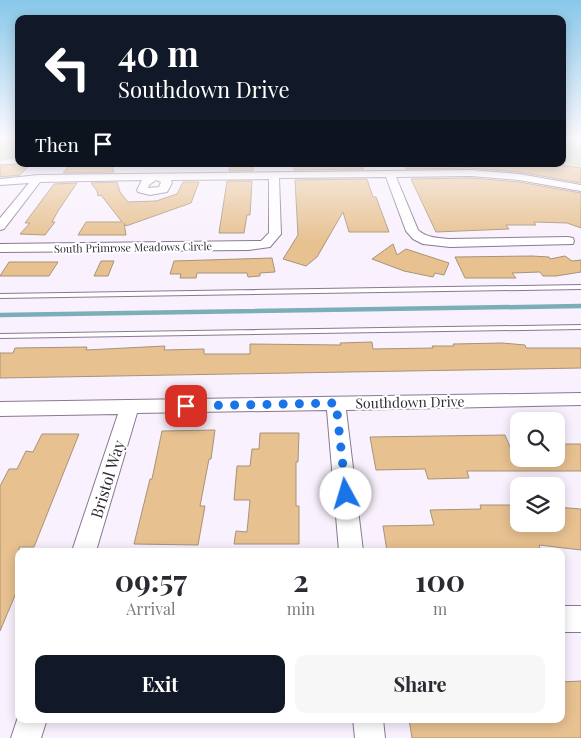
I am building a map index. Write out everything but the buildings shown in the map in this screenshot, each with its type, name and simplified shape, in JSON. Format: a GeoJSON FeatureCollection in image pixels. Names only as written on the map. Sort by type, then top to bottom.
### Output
{"type":"FeatureCollection","features":[{"type":"Feature","properties":{"kind":"street"},"geometry":{"type":"LineString","coordinates":[[390,174],[412,231],[417,236],[450,244],[568,241]]}},
{"type":"Feature","properties":{"kind":"street"},"geometry":{"type":"LineString","coordinates":[[0,182],[38,178],[156,176],[490,174],[581,188]]}},
{"type":"Feature","properties":{"kind":"street","name":"South Primrose Meadows Circle"},"geometry":{"type":"LineString","coordinates":[[0,248],[248,246],[266,244],[275,234],[274,176]]}},
{"type":"Feature","properties":{"kind":"street"},"geometry":{"type":"LineString","coordinates":[[0,226],[38,178]]}},
{"type":"Feature","properties":{"kind":"street","name":"Southdown Drive"},"geometry":{"type":"LineString","coordinates":[[0,409],[581,399]]}},
{"type":"Feature","properties":{"kind":"street"},"geometry":{"type":"LineString","coordinates":[[336,403],[351,548]]}},
{"type":"Feature","properties":{"kind":"street","name":"Bristol Way"},"geometry":{"type":"LineString","coordinates":[[85,548],[129,408]]}},
{"type":"Feature","properties":{"kind":"street"},"geometry":{"type":"LineString","coordinates":[[565,619],[581,619]]}},
{"type":"Feature","properties":{"kind":"street"},"geometry":{"type":"LineString","coordinates":[[26,738],[31,723]]}},
{"type":"Feature","properties":{"kind":"street"},"geometry":{"type":"LineString","coordinates":[[368,723],[370,738]]}},
{"type":"Feature","properties":{"kind":"lane"},"geometry":{"type":"LineString","coordinates":[[0,296],[581,286]]}},
{"type":"Feature","properties":{"kind":"lane"},"geometry":{"type":"LineString","coordinates":[[0,336],[581,327]]}},
{"type":"Feature","properties":{"kind":"waterway"},"geometry":{"type":"LineString","coordinates":[[0,315],[581,306]]}},
{"type":"Feature","properties":{"kind":"route"},"geometry":{"type":"LineString","coordinates":[[186,406],[336,403],[346,494]]}}]}
